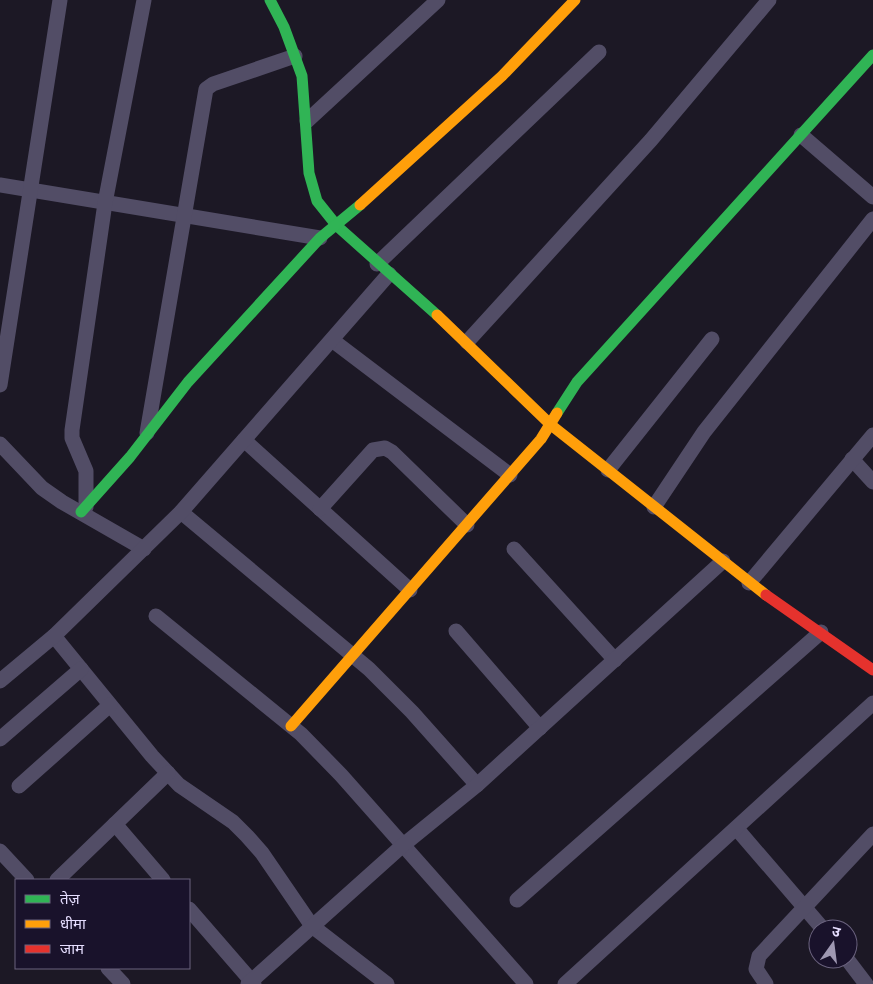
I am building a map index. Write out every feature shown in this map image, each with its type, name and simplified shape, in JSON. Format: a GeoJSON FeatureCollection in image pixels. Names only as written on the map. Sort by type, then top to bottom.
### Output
{"type":"FeatureCollection","features":[{"type":"Feature","properties":{"kind":"street"},"geometry":{"type":"LineString","coordinates":[[0,385],[60,0]]}},
{"type":"Feature","properties":{"kind":"street"},"geometry":{"type":"LineString","coordinates":[[84,509],[86,471],[72,438],[72,430],[105,203],[144,0]]}},
{"type":"Feature","properties":{"kind":"street"},"geometry":{"type":"LineString","coordinates":[[270,0],[284,27],[302,76],[307,121],[309,173],[317,201],[337,226],[377,264],[467,342],[551,425],[749,583],[873,670]]}},
{"type":"Feature","properties":{"kind":"street"},"geometry":{"type":"LineString","coordinates":[[307,121],[438,0]]}},
{"type":"Feature","properties":{"kind":"street"},"geometry":{"type":"LineString","coordinates":[[84,509],[146,436],[188,382],[320,238],[337,226],[502,76],[575,0]]}},
{"type":"Feature","properties":{"kind":"street"},"geometry":{"type":"LineString","coordinates":[[467,342],[651,140],[769,0]]}},
{"type":"Feature","properties":{"kind":"street"},"geometry":{"type":"LineString","coordinates":[[377,264],[598,52]]}},
{"type":"Feature","properties":{"kind":"street"},"geometry":{"type":"LineString","coordinates":[[291,726],[510,475],[551,425],[566,396],[578,382],[873,55]]}},
{"type":"Feature","properties":{"kind":"street"},"geometry":{"type":"LineString","coordinates":[[146,436],[206,89],[213,84],[295,56]]}},
{"type":"Feature","properties":{"kind":"street"},"geometry":{"type":"LineString","coordinates":[[801,134],[873,197]]}},
{"type":"Feature","properties":{"kind":"street"},"geometry":{"type":"LineString","coordinates":[[0,185],[320,238]]}},
{"type":"Feature","properties":{"kind":"street"},"geometry":{"type":"LineString","coordinates":[[654,506],[704,432],[873,219]]}},
{"type":"Feature","properties":{"kind":"street"},"geometry":{"type":"LineString","coordinates":[[0,681],[54,636],[181,512],[389,274]]}},
{"type":"Feature","properties":{"kind":"street"},"geometry":{"type":"LineString","coordinates":[[608,470],[712,339]]}},
{"type":"Feature","properties":{"kind":"street"},"geometry":{"type":"LineString","coordinates":[[332,340],[510,475]]}},
{"type":"Feature","properties":{"kind":"street"},"geometry":{"type":"LineString","coordinates":[[749,583],[873,435]]}},
{"type":"Feature","properties":{"kind":"street"},"geometry":{"type":"LineString","coordinates":[[244,440],[410,590]]}},
{"type":"Feature","properties":{"kind":"street"},"geometry":{"type":"LineString","coordinates":[[0,444],[42,488],[84,509],[144,549]]}},
{"type":"Feature","properties":{"kind":"street"},"geometry":{"type":"LineString","coordinates":[[320,509],[373,450],[385,448],[392,452],[467,525]]}},
{"type":"Feature","properties":{"kind":"street"},"geometry":{"type":"LineString","coordinates":[[852,459],[873,482]]}},
{"type":"Feature","properties":{"kind":"street"},"geometry":{"type":"LineString","coordinates":[[181,512],[354,656],[412,712],[477,785]]}},
{"type":"Feature","properties":{"kind":"street"},"geometry":{"type":"LineString","coordinates":[[514,550],[615,660]]}},
{"type":"Feature","properties":{"kind":"street"},"geometry":{"type":"LineString","coordinates":[[190,911],[251,983],[402,846],[477,785],[723,561]]}},
{"type":"Feature","properties":{"kind":"street"},"geometry":{"type":"LineString","coordinates":[[156,616],[291,726],[341,774],[402,846],[526,984]]}},
{"type":"Feature","properties":{"kind":"street"},"geometry":{"type":"LineString","coordinates":[[456,631],[540,728]]}},
{"type":"Feature","properties":{"kind":"street"},"geometry":{"type":"LineString","coordinates":[[517,900],[821,632]]}},
{"type":"Feature","properties":{"kind":"street"},"geometry":{"type":"LineString","coordinates":[[54,636],[179,785],[233,822],[247,836],[262,853],[312,926],[386,984]]}},
{"type":"Feature","properties":{"kind":"street"},"geometry":{"type":"LineString","coordinates":[[0,739],[82,670]]}},
{"type":"Feature","properties":{"kind":"street"},"geometry":{"type":"LineString","coordinates":[[565,984],[873,703]]}},
{"type":"Feature","properties":{"kind":"street"},"geometry":{"type":"LineString","coordinates":[[19,786],[110,705]]}},
{"type":"Feature","properties":{"kind":"street"},"geometry":{"type":"LineString","coordinates":[[58,879],[168,773]]}},
{"type":"Feature","properties":{"kind":"street"},"geometry":{"type":"LineString","coordinates":[[115,824],[162,879]]}},
{"type":"Feature","properties":{"kind":"street"},"geometry":{"type":"LineString","coordinates":[[737,829],[815,919]]}},
{"type":"Feature","properties":{"kind":"street"},"geometry":{"type":"LineString","coordinates":[[766,984],[758,974],[756,962],[872,838]]}},
{"type":"Feature","properties":{"kind":"street"},"geometry":{"type":"LineString","coordinates":[[0,851],[26,879]]}},
{"type":"Feature","properties":{"kind":"street"},"geometry":{"type":"LineString","coordinates":[[109,969],[123,984]]}},
{"type":"Feature","properties":{"kind":"street"},"geometry":{"type":"LineString","coordinates":[[855,969],[866,984]]}},
{"type":"Feature","properties":{"kind":"traffic: fast"},"geometry":{"type":"LineString","coordinates":[[270,0],[284,27],[302,76],[309,173],[317,201],[337,226],[437,315]]}},
{"type":"Feature","properties":{"kind":"traffic: fast"},"geometry":{"type":"LineString","coordinates":[[557,413],[577,382],[873,55]]}},
{"type":"Feature","properties":{"kind":"traffic: fast"},"geometry":{"type":"LineString","coordinates":[[81,512],[130,457],[188,382],[320,238],[360,205]]}},
{"type":"Feature","properties":{"kind":"traffic: slow"},"geometry":{"type":"LineString","coordinates":[[360,205],[502,76],[575,0]]}},
{"type":"Feature","properties":{"kind":"traffic: slow"},"geometry":{"type":"LineString","coordinates":[[437,315],[551,425],[766,595]]}},
{"type":"Feature","properties":{"kind":"traffic: slow"},"geometry":{"type":"LineString","coordinates":[[291,726],[541,439],[557,413]]}},
{"type":"Feature","properties":{"kind":"traffic: jam"},"geometry":{"type":"LineString","coordinates":[[766,595],[873,670]]}}]}
